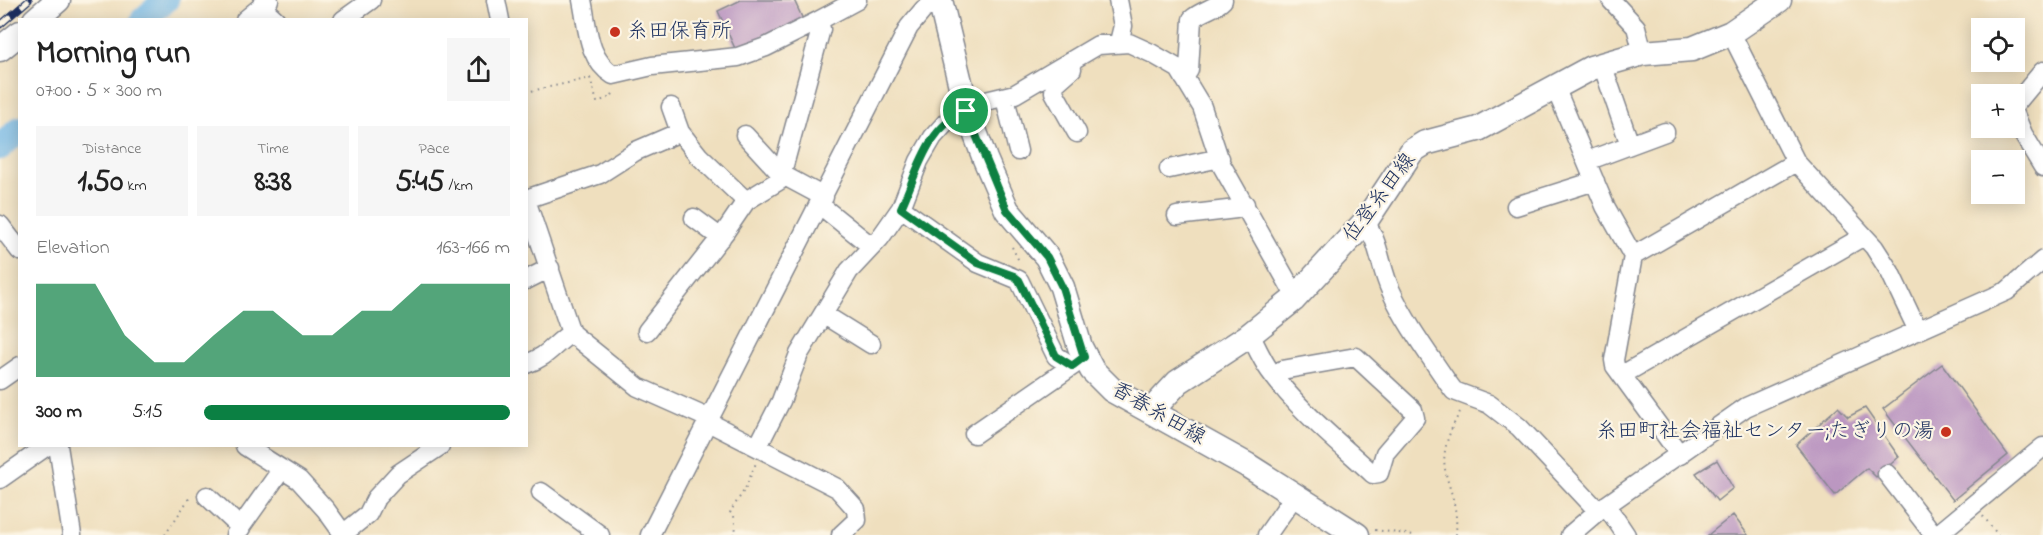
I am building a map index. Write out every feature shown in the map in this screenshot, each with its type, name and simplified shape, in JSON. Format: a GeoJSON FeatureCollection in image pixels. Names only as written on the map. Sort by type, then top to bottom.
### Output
{"type":"FeatureCollection","features":[{"type":"Feature","properties":{"kind":"main road"},"geometry":{"type":"LineString","coordinates":[[37,18],[58,0]]}},
{"type":"Feature","properties":{"kind":"main road","name":"位登糸田線"},"geometry":{"type":"LineString","coordinates":[[1151,411],[1178,382],[1250,334],[1296,297],[1365,222],[1412,151],[1425,143],[1478,129],[1602,64],[1643,53],[1692,49],[1731,33],[1779,0]]}},
{"type":"Feature","properties":{"kind":"main road","name":"香春糸田線"},"geometry":{"type":"LineString","coordinates":[[940,1],[966,109],[1007,210],[1047,257],[1062,287],[1078,361],[1092,370],[1112,390],[1295,495],[1356,534]]}},
{"type":"Feature","properties":{"kind":"main road"},"geometry":{"type":"LineString","coordinates":[[0,50],[18,35]]}},
{"type":"Feature","properties":{"kind":"street"},"geometry":{"type":"LineString","coordinates":[[346,18],[371,0]]}},
{"type":"Feature","properties":{"kind":"street"},"geometry":{"type":"LineString","coordinates":[[496,0],[500,18]]}},
{"type":"Feature","properties":{"kind":"street"},"geometry":{"type":"LineString","coordinates":[[582,0],[594,56],[603,74],[652,66],[738,57],[766,47],[857,0]]}},
{"type":"Feature","properties":{"kind":"street"},"geometry":{"type":"LineString","coordinates":[[1118,0],[1123,26],[1119,42]]}},
{"type":"Feature","properties":{"kind":"street"},"geometry":{"type":"LineString","coordinates":[[1184,78],[1189,70],[1192,19],[1201,11],[1219,5],[1223,0]]}},
{"type":"Feature","properties":{"kind":"street"},"geometry":{"type":"LineString","coordinates":[[1611,0],[1636,27],[1643,53]]}},
{"type":"Feature","properties":{"kind":"street"},"geometry":{"type":"LineString","coordinates":[[650,535],[909,27],[924,9],[940,1]]}},
{"type":"Feature","properties":{"kind":"street"},"geometry":{"type":"LineString","coordinates":[[247,18],[265,3],[275,18]]}},
{"type":"Feature","properties":{"kind":"street"},"geometry":{"type":"LineString","coordinates":[[647,331],[721,238],[746,201],[780,180],[821,29],[818,21]]}},
{"type":"Feature","properties":{"kind":"street"},"geometry":{"type":"LineString","coordinates":[[1731,33],[1796,162],[1864,236],[1890,272],[1918,331]]}},
{"type":"Feature","properties":{"kind":"street"},"geometry":{"type":"LineString","coordinates":[[758,446],[781,401],[799,354],[849,271],[872,246],[901,208],[919,161],[933,137],[950,118],[966,109],[1005,98],[1029,87],[1068,61],[1098,45],[1129,43],[1179,69],[1202,107],[1220,158],[1296,297]]}},
{"type":"Feature","properties":{"kind":"street"},"geometry":{"type":"LineString","coordinates":[[1068,61],[1072,70],[1055,84],[1054,92],[1077,133]]}},
{"type":"Feature","properties":{"kind":"street"},"geometry":{"type":"LineString","coordinates":[[1602,64],[1630,145]]}},
{"type":"Feature","properties":{"kind":"street"},"geometry":{"type":"LineString","coordinates":[[2025,93],[2043,71]]}},
{"type":"Feature","properties":{"kind":"street"},"geometry":{"type":"LineString","coordinates":[[1555,87],[1595,181],[1633,256],[1614,360],[1622,375],[1680,455]]}},
{"type":"Feature","properties":{"kind":"street"},"geometry":{"type":"LineString","coordinates":[[1005,98],[1017,151]]}},
{"type":"Feature","properties":{"kind":"street"},"geometry":{"type":"LineString","coordinates":[[671,106],[680,132],[706,164],[746,201]]}},
{"type":"Feature","properties":{"kind":"street"},"geometry":{"type":"LineString","coordinates":[[528,199],[600,174],[636,151],[680,132]]}},
{"type":"Feature","properties":{"kind":"street"},"geometry":{"type":"LineString","coordinates":[[1587,161],[1665,132]]}},
{"type":"Feature","properties":{"kind":"street"},"geometry":{"type":"LineString","coordinates":[[745,135],[781,174],[822,201],[872,246]]}},
{"type":"Feature","properties":{"kind":"street"},"geometry":{"type":"LineString","coordinates":[[2025,136],[2043,167]]}},
{"type":"Feature","properties":{"kind":"street"},"geometry":{"type":"LineString","coordinates":[[1169,169],[1220,158]]}},
{"type":"Feature","properties":{"kind":"street"},"geometry":{"type":"LineString","coordinates":[[1633,256],[1796,162]]}},
{"type":"Feature","properties":{"kind":"street"},"geometry":{"type":"LineString","coordinates":[[1516,206],[1595,181]]}},
{"type":"Feature","properties":{"kind":"street"},"geometry":{"type":"LineString","coordinates":[[1177,216],[1236,209],[1245,204]]}},
{"type":"Feature","properties":{"kind":"street"},"geometry":{"type":"LineString","coordinates":[[528,206],[571,333],[638,387],[709,420],[837,488],[856,509],[857,520],[841,535]]}},
{"type":"Feature","properties":{"kind":"street"},"geometry":{"type":"LineString","coordinates":[[901,208],[978,263],[1019,280],[1056,356],[1078,361]]}},
{"type":"Feature","properties":{"kind":"street"},"geometry":{"type":"LineString","coordinates":[[694,218],[721,238]]}},
{"type":"Feature","properties":{"kind":"street"},"geometry":{"type":"LineString","coordinates":[[1365,222],[1374,234],[1389,288],[1399,308],[1454,391],[1488,404],[1519,427],[1602,508],[1626,535]]}},
{"type":"Feature","properties":{"kind":"street"},"geometry":{"type":"LineString","coordinates":[[1622,375],[1864,236]]}},
{"type":"Feature","properties":{"kind":"street"},"geometry":{"type":"LineString","coordinates":[[1570,535],[1602,508],[1746,407],[2007,291],[2043,260]]}},
{"type":"Feature","properties":{"kind":"street"},"geometry":{"type":"LineString","coordinates":[[528,279],[550,268]]}},
{"type":"Feature","properties":{"kind":"street"},"geometry":{"type":"LineString","coordinates":[[823,314],[871,344]]}},
{"type":"Feature","properties":{"kind":"street"},"geometry":{"type":"LineString","coordinates":[[528,363],[543,359],[556,344],[571,333]]}},
{"type":"Feature","properties":{"kind":"street"},"geometry":{"type":"LineString","coordinates":[[1250,334],[1275,377],[1293,399],[1373,474],[1379,473],[1385,453],[1415,418],[1413,410],[1356,357],[1282,370],[1275,377]]}},
{"type":"Feature","properties":{"kind":"street"},"geometry":{"type":"LineString","coordinates":[[974,434],[1078,361]]}},
{"type":"Feature","properties":{"kind":"street"},"geometry":{"type":"LineString","coordinates":[[0,380],[18,367]]}},
{"type":"Feature","properties":{"kind":"street"},"geometry":{"type":"LineString","coordinates":[[0,479],[46,447]]}},
{"type":"Feature","properties":{"kind":"street"},"geometry":{"type":"LineString","coordinates":[[58,447],[70,534]]}},
{"type":"Feature","properties":{"kind":"street"},"geometry":{"type":"LineString","coordinates":[[250,447],[299,480],[326,510],[343,535],[368,514],[376,498],[398,474],[438,447]]}},
{"type":"Feature","properties":{"kind":"street"},"geometry":{"type":"LineString","coordinates":[[1887,474],[1935,535],[1975,505],[2043,447]]}},
{"type":"Feature","properties":{"kind":"street"},"geometry":{"type":"LineString","coordinates":[[207,496],[238,532],[282,469]]}},
{"type":"Feature","properties":{"kind":"street"},"geometry":{"type":"LineString","coordinates":[[541,492],[600,535]]}},
{"type":"Feature","properties":{"kind":"street"},"geometry":{"type":"LineString","coordinates":[[1267,535],[1295,495]]}},
{"type":"Feature","properties":{"kind":"path"},"geometry":{"type":"LineString","coordinates":[[603,74],[615,90],[611,97],[597,102],[603,74]]}},
{"type":"Feature","properties":{"kind":"path"},"geometry":{"type":"LineString","coordinates":[[528,92],[603,74]]}},
{"type":"Feature","properties":{"kind":"path"},"geometry":{"type":"LineString","coordinates":[[1456,535],[1457,521],[1443,473],[1443,454],[1447,435],[1468,397]]}},
{"type":"Feature","properties":{"kind":"path"},"geometry":{"type":"LineString","coordinates":[[734,535],[736,532],[734,516],[730,512],[745,489],[759,454],[758,446]]}},
{"type":"Feature","properties":{"kind":"path"},"geometry":{"type":"LineString","coordinates":[[165,535],[190,497],[197,493],[207,496]]}},
{"type":"Feature","properties":{"kind":"path"},"geometry":{"type":"LineString","coordinates":[[1975,505],[1998,535]]}},
{"type":"Feature","properties":{"kind":"path"},"geometry":{"type":"LineString","coordinates":[[1356,534],[1371,529],[1414,535]]}},
{"type":"Feature","properties":{"kind":"building"},"geometry":{"type":"Polygon","coordinates":[[[741,0],[794,0],[805,24],[738,55],[718,11],[741,0]]]}},
{"type":"Feature","properties":{"kind":"building","name":"糸田町社会福祉センター;たぎりの湯"},"geometry":{"type":"Polygon","coordinates":[[[1942,364],[2008,455],[1953,500],[1883,409],[1942,364]]]}},
{"type":"Feature","properties":{"kind":"building"},"geometry":{"type":"Polygon","coordinates":[[[1838,407],[1848,417],[1865,408],[1899,457],[1876,477],[1867,468],[1835,495],[1796,445],[1838,407]]]}},
{"type":"Feature","properties":{"kind":"building"},"geometry":{"type":"Polygon","coordinates":[[[1717,460],[1733,488],[1717,501],[1696,473],[1717,460]]]}},
{"type":"Feature","properties":{"kind":"building"},"geometry":{"type":"Polygon","coordinates":[[[1733,515],[1748,535],[1708,535],[1733,515]]]}},
{"type":"Feature","properties":{"kind":"waterway"},"geometry":{"type":"LineString","coordinates":[[145,18],[166,0]]}},
{"type":"Feature","properties":{"kind":"waterway"},"geometry":{"type":"LineString","coordinates":[[0,147],[18,131]]}},
{"type":"Feature","properties":{"kind":"railway"},"geometry":{"type":"LineString","coordinates":[[0,25],[29,0]]}},
{"type":"Feature","properties":{"kind":"place","name":"糸田保育所"},"geometry":{"type":"Point","coordinates":[615,32]}},
{"type":"Feature","properties":{"kind":"place","name":"糸田町社会福祉センター;たぎりの湯"},"geometry":{"type":"Point","coordinates":[1946,432]}},
{"type":"Feature","properties":{"kind":"route"},"geometry":{"type":"LineString","coordinates":[[966,111],[1007,210],[1047,257],[1062,287],[1084,357],[1072,366],[1056,356],[1019,280],[978,263],[901,208],[919,161],[933,137],[950,118],[966,111]]}}]}
